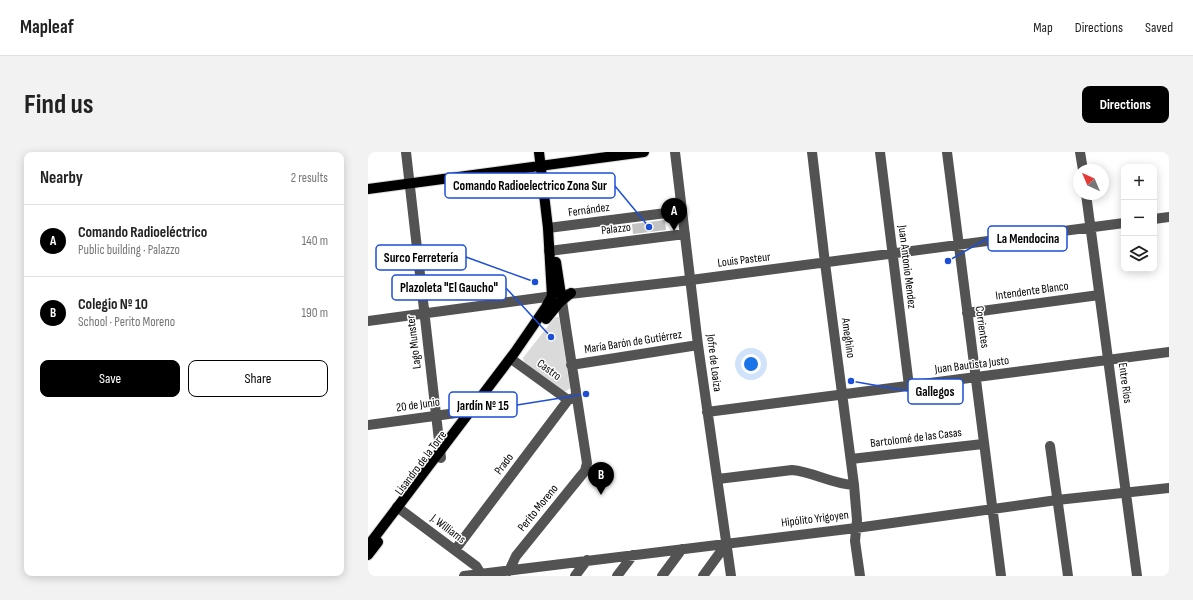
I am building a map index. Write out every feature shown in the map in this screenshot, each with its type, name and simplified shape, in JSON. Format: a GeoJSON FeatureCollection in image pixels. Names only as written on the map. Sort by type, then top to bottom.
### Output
{"type":"FeatureCollection","features":[{"type":"Feature","properties":{"kind":"main road"},"geometry":{"type":"LineString","coordinates":[[538,152],[550,250],[558,297]]}},
{"type":"Feature","properties":{"kind":"main road"},"geometry":{"type":"LineString","coordinates":[[368,189],[644,152]]}},
{"type":"Feature","properties":{"kind":"main road","name":"Lisandro de la Torre"},"geometry":{"type":"LineString","coordinates":[[368,546],[399,509],[514,361],[551,312],[558,297]]}},
{"type":"Feature","properties":{"kind":"main road","name":"Lisandro de la Torre"},"geometry":{"type":"LineString","coordinates":[[441,455],[546,308],[558,297]]}},
{"type":"Feature","properties":{"kind":"main road","name":"Lisandro de la Torre"},"geometry":{"type":"LineString","coordinates":[[368,555],[399,509]]}},
{"type":"Feature","properties":{"kind":"street","name":"Lago Munster"},"geometry":{"type":"LineString","coordinates":[[406,152],[441,455]]}},
{"type":"Feature","properties":{"kind":"street","name":"Jofre de Loaiza"},"geometry":{"type":"LineString","coordinates":[[675,152],[698,345],[731,576]]}},
{"type":"Feature","properties":{"kind":"street","name":"Ameghino"},"geometry":{"type":"LineString","coordinates":[[812,152],[854,485],[857,520],[855,541],[860,576]]}},
{"type":"Feature","properties":{"kind":"street","name":"Juan Antonio Mendez"},"geometry":{"type":"LineString","coordinates":[[880,152],[909,386]]}},
{"type":"Feature","properties":{"kind":"street","name":"Corrientes"},"geometry":{"type":"LineString","coordinates":[[947,152],[1000,576]]}},
{"type":"Feature","properties":{"kind":"street"},"geometry":{"type":"LineString","coordinates":[[1080,152],[1082,164]]}},
{"type":"Feature","properties":{"kind":"street","name":"Entre Ríos"},"geometry":{"type":"LineString","coordinates":[[1087,200],[1137,576]]}},
{"type":"Feature","properties":{"kind":"street","name":"Fernández"},"geometry":{"type":"LineString","coordinates":[[548,228],[682,211]]}},
{"type":"Feature","properties":{"kind":"street"},"geometry":{"type":"LineString","coordinates":[[1157,219],[1169,217]]}},
{"type":"Feature","properties":{"kind":"street","name":"Louis Pasteur"},"geometry":{"type":"LineString","coordinates":[[368,321],[1121,223]]}},
{"type":"Feature","properties":{"kind":"street","name":"Palazzo"},"geometry":{"type":"LineString","coordinates":[[550,250],[685,234]]}},
{"type":"Feature","properties":{"kind":"street","name":"Intendente Blanco"},"geometry":{"type":"LineString","coordinates":[[967,313],[1099,295]]}},
{"type":"Feature","properties":{"kind":"street"},"geometry":{"type":"LineString","coordinates":[[558,297],[571,365],[572,398]]}},
{"type":"Feature","properties":{"kind":"street","name":"María Barón de Gutiérrez"},"geometry":{"type":"LineString","coordinates":[[571,365],[698,345]]}},
{"type":"Feature","properties":{"kind":"street","name":"Juan Bautista Justo"},"geometry":{"type":"LineString","coordinates":[[707,412],[1169,352]]}},
{"type":"Feature","properties":{"kind":"street","name":"Castro"},"geometry":{"type":"LineString","coordinates":[[514,361],[572,398]]}},
{"type":"Feature","properties":{"kind":"street","name":"Perito Moreno"},"geometry":{"type":"LineString","coordinates":[[509,570],[516,556],[585,471],[587,463],[572,398]]}},
{"type":"Feature","properties":{"kind":"street","name":"Prado"},"geometry":{"type":"LineString","coordinates":[[455,550],[572,398]]}},
{"type":"Feature","properties":{"kind":"street","name":"20 de Junio"},"geometry":{"type":"LineString","coordinates":[[368,425],[471,411]]}},
{"type":"Feature","properties":{"kind":"street","name":"Bartolomé de las Casas"},"geometry":{"type":"LineString","coordinates":[[851,459],[983,444]]}},
{"type":"Feature","properties":{"kind":"street"},"geometry":{"type":"LineString","coordinates":[[1050,446],[1068,576]]}},
{"type":"Feature","properties":{"kind":"street"},"geometry":{"type":"LineString","coordinates":[[718,479],[792,470],[802,471],[837,484],[854,485]]}},
{"type":"Feature","properties":{"kind":"street","name":"Hipólito Yrigoyen"},"geometry":{"type":"LineString","coordinates":[[464,576],[481,575],[509,570],[533,572],[587,560],[856,528],[1057,500],[1169,488]]}},
{"type":"Feature","properties":{"kind":"street","name":"J. Williams"},"geometry":{"type":"LineString","coordinates":[[399,509],[476,566],[481,575]]}},
{"type":"Feature","properties":{"kind":"street"},"geometry":{"type":"LineString","coordinates":[[703,576],[727,543]]}},
{"type":"Feature","properties":{"kind":"street"},"geometry":{"type":"LineString","coordinates":[[662,576],[682,549]]}},
{"type":"Feature","properties":{"kind":"street"},"geometry":{"type":"LineString","coordinates":[[617,576],[633,555]]}},
{"type":"Feature","properties":{"kind":"street"},"geometry":{"type":"LineString","coordinates":[[575,576],[587,560]]}},
{"type":"Feature","properties":{"kind":"shaded area"},"geometry":{"type":"Polygon","coordinates":[[[555,317],[559,317],[570,388],[566,391],[562,391],[524,362],[523,358],[555,317]]]}},
{"type":"Feature","properties":{"kind":"building"},"geometry":{"type":"Polygon","coordinates":[[[665,220],[666,230],[633,234],[632,224],[665,220]]]}},
{"type":"Feature","properties":{"kind":"place","name":"Comando Radioelectrico Zona Sur"},"geometry":{"type":"Point","coordinates":[649,227]}},
{"type":"Feature","properties":{"kind":"place","name":"Comando Radioeléctrico"},"geometry":{"type":"Point","coordinates":[674,231]}},
{"type":"Feature","properties":{"kind":"place","name":"La Mendocina"},"geometry":{"type":"Point","coordinates":[948,261]}},
{"type":"Feature","properties":{"kind":"place","name":"Surco Ferretería"},"geometry":{"type":"Point","coordinates":[535,282]}},
{"type":"Feature","properties":{"kind":"place","name":"Plazoleta \"El Gaucho\""},"geometry":{"type":"Point","coordinates":[551,337]}},
{"type":"Feature","properties":{"kind":"place","name":"Gallegos"},"geometry":{"type":"Point","coordinates":[851,381]}},
{"type":"Feature","properties":{"kind":"place","name":"Jardín Nº 15"},"geometry":{"type":"Point","coordinates":[586,394]}},
{"type":"Feature","properties":{"kind":"place","name":"Colegio Nº 10"},"geometry":{"type":"Point","coordinates":[601,495]}}]}
